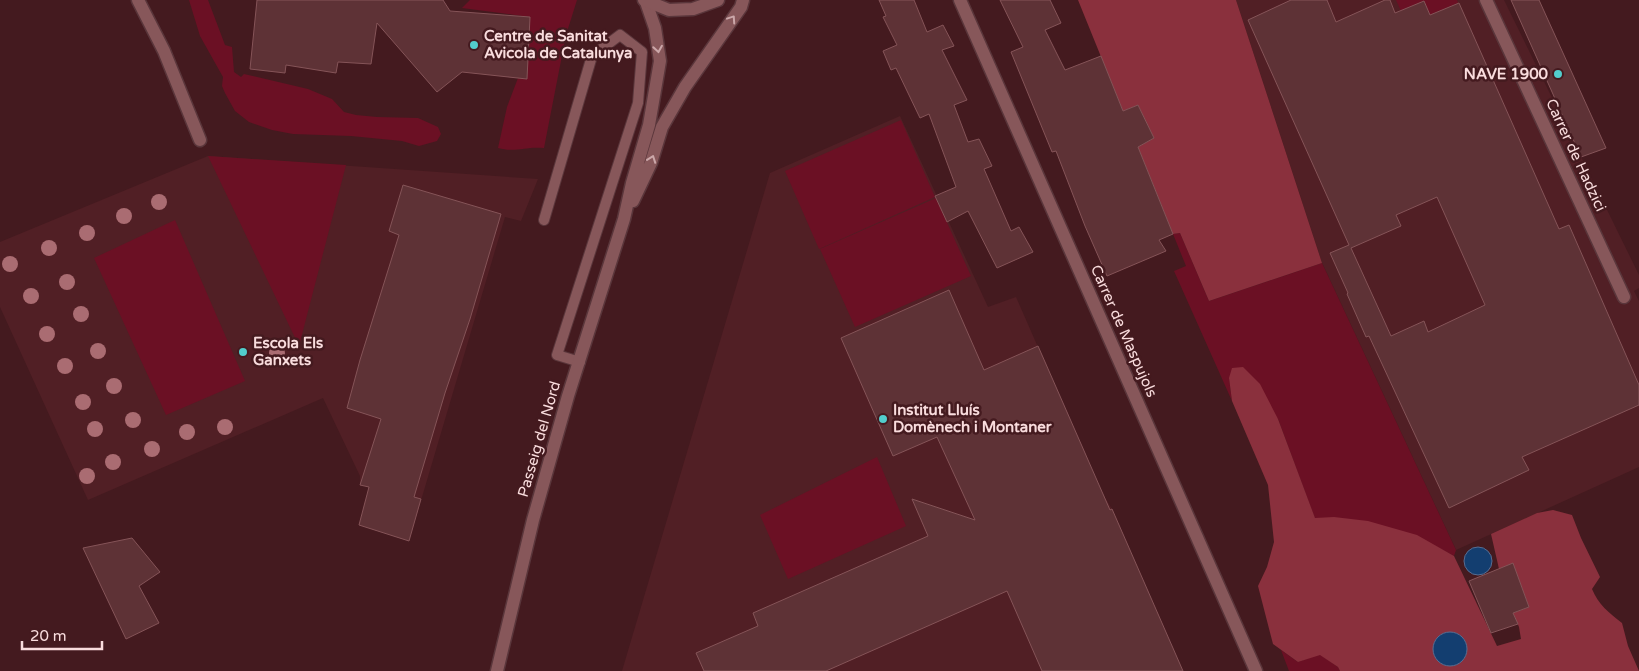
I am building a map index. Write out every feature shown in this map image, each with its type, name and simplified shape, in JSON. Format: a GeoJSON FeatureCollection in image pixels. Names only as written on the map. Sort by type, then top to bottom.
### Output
{"type":"FeatureCollection","features":[{"type":"Feature","properties":{"kind":"street"},"geometry":{"type":"LineString","coordinates":[[138,0],[164,51],[200,140]]}},
{"type":"Feature","properties":{"kind":"street"},"geometry":{"type":"LineString","coordinates":[[645,1],[669,10],[693,9],[718,0]]}},
{"type":"Feature","properties":{"kind":"street","name":"Passeig del Nord"},"geometry":{"type":"LineString","coordinates":[[624,219],[651,163],[662,127],[686,87],[741,7],[743,0]]}},
{"type":"Feature","properties":{"kind":"street","name":"Carrer de Hadzici"},"geometry":{"type":"LineString","coordinates":[[1486,0],[1624,297]]}},
{"type":"Feature","properties":{"kind":"street","name":"Passeig del Nord"},"geometry":{"type":"LineString","coordinates":[[497,671],[533,520],[568,396],[624,219],[649,125],[660,61],[655,28],[645,1]]}},
{"type":"Feature","properties":{"kind":"street","name":"Carrer de Maspujols"},"geometry":{"type":"LineString","coordinates":[[961,1],[1256,671]]}},
{"type":"Feature","properties":{"kind":"lane"},"geometry":{"type":"LineString","coordinates":[[544,220],[592,56],[620,35],[642,52],[638,103],[557,355],[580,362]]}},
{"type":"Feature","properties":{"kind":"shaded area"},"geometry":{"type":"Polygon","coordinates":[[[189,0],[208,0],[225,45],[232,47],[234,72],[241,77],[244,74],[308,89],[332,99],[344,112],[356,115],[418,118],[438,127],[441,134],[437,141],[419,146],[402,141],[351,136],[293,134],[272,130],[249,122],[235,111],[225,93],[222,86],[223,77],[200,36],[189,0]]]}},
{"type":"Feature","properties":{"kind":"shaded area"},"geometry":{"type":"Polygon","coordinates":[[[470,0],[577,0],[566,35],[544,148],[511,150],[498,148],[507,107],[518,78],[527,79],[530,17],[462,8],[470,0]]]}},
{"type":"Feature","properties":{"kind":"shaded area"},"geometry":{"type":"Polygon","coordinates":[[[1078,0],[1236,0],[1322,263],[1209,301],[1180,233],[1173,234],[1138,147],[1154,138],[1138,105],[1123,111],[1078,0]]]}},
{"type":"Feature","properties":{"kind":"shaded area"},"geometry":{"type":"Polygon","coordinates":[[[1236,0],[1504,0],[1639,275],[1639,288],[1634,291],[1639,301],[1639,467],[1456,550],[1322,263],[1236,0]]]}},
{"type":"Feature","properties":{"kind":"shaded area"},"geometry":{"type":"Polygon","coordinates":[[[1396,0],[1457,0],[1458,3],[1430,15],[1424,1],[1401,11],[1396,0]]]}},
{"type":"Feature","properties":{"kind":"shaded area","name":"Institut Lluís Domènech i Montaner"},"geometry":{"type":"Polygon","coordinates":[[[900,116],[988,307],[1016,297],[1183,671],[622,671],[770,173],[900,116]]]}},
{"type":"Feature","properties":{"kind":"shaded area"},"geometry":{"type":"Polygon","coordinates":[[[901,120],[935,197],[819,249],[785,171],[901,120]]]}},
{"type":"Feature","properties":{"kind":"shaded area","name":"Escola Els Ganxets"},"geometry":{"type":"Polygon","coordinates":[[[208,156],[538,179],[521,221],[505,217],[409,541],[359,525],[369,487],[360,485],[360,476],[323,398],[88,500],[0,307],[0,242],[208,156]]]}},
{"type":"Feature","properties":{"kind":"shaded area"},"geometry":{"type":"Polygon","coordinates":[[[208,156],[346,165],[299,346],[208,156]]]}},
{"type":"Feature","properties":{"kind":"shaded area"},"geometry":{"type":"Polygon","coordinates":[[[936,198],[971,276],[855,327],[820,249],[936,198]]]}},
{"type":"Feature","properties":{"kind":"shaded area"},"geometry":{"type":"Polygon","coordinates":[[[175,220],[245,381],[166,415],[94,258],[175,220]]]}},
{"type":"Feature","properties":{"kind":"shaded area"},"geometry":{"type":"Polygon","coordinates":[[[1180,233],[1209,301],[1322,263],[1456,550],[1454,556],[1438,547],[1387,527],[1351,520],[1315,519],[1278,419],[1229,378],[1232,401],[1174,271],[1186,266],[1173,234],[1180,233]]]}},
{"type":"Feature","properties":{"kind":"shaded area"},"geometry":{"type":"Polygon","coordinates":[[[1243,367],[1260,384],[1278,419],[1315,518],[1334,517],[1368,521],[1417,535],[1454,556],[1497,646],[1521,639],[1519,627],[1513,613],[1529,607],[1513,564],[1499,569],[1491,534],[1537,513],[1553,510],[1572,515],[1600,577],[1592,589],[1594,594],[1608,612],[1622,623],[1628,646],[1639,671],[1340,671],[1338,667],[1320,655],[1298,662],[1273,644],[1258,586],[1267,567],[1274,542],[1268,485],[1232,401],[1229,378],[1232,368],[1243,367]]]}},
{"type":"Feature","properties":{"kind":"shaded area"},"geometry":{"type":"Polygon","coordinates":[[[877,457],[906,526],[788,579],[760,515],[877,457]]]}},
{"type":"Feature","properties":{"kind":"shaded area"},"geometry":{"type":"Polygon","coordinates":[[[1281,650],[1298,662],[1320,654],[1338,667],[1340,671],[1289,671],[1281,650]]]}},
{"type":"Feature","properties":{"kind":"water"},"geometry":{"type":"Polygon","coordinates":[[[1478,547],[1488,551],[1492,561],[1488,571],[1478,575],[1468,571],[1464,561],[1468,551],[1478,547]]]}},
{"type":"Feature","properties":{"kind":"water"},"geometry":{"type":"Polygon","coordinates":[[[1450,632],[1462,637],[1467,649],[1462,661],[1450,666],[1438,661],[1433,649],[1438,637],[1450,632]]]}},
{"type":"Feature","properties":{"kind":"building","name":"Centre de Sanitat Avicola de Catalunya"},"geometry":{"type":"Polygon","coordinates":[[[257,0],[443,0],[450,11],[530,17],[527,79],[462,72],[437,92],[377,23],[371,64],[338,62],[336,73],[286,65],[285,73],[250,69],[257,0]]]}},
{"type":"Feature","properties":{"kind":"building"},"geometry":{"type":"Polygon","coordinates":[[[879,0],[914,0],[927,32],[943,25],[954,46],[942,50],[967,100],[954,105],[968,142],[979,139],[992,166],[984,169],[1011,231],[1019,227],[1033,252],[997,268],[968,211],[947,222],[935,196],[956,187],[929,114],[920,118],[896,68],[891,70],[883,51],[897,45],[883,17],[886,16],[879,0]]]}},
{"type":"Feature","properties":{"kind":"building"},"geometry":{"type":"Polygon","coordinates":[[[1000,0],[1050,0],[1061,23],[1045,30],[1065,70],[1101,56],[1123,111],[1138,105],[1154,138],[1138,147],[1173,234],[1159,240],[1166,251],[1107,276],[1056,151],[1052,152],[1011,52],[1023,47],[1000,0]]]}},
{"type":"Feature","properties":{"kind":"building"},"geometry":{"type":"Polygon","coordinates":[[[1291,0],[1327,0],[1336,22],[1385,0],[1390,0],[1395,13],[1424,1],[1430,15],[1459,3],[1559,229],[1569,225],[1639,385],[1639,405],[1522,457],[1529,470],[1449,508],[1369,336],[1366,337],[1330,253],[1349,245],[1248,20],[1291,0]],[[1437,197],[1396,215],[1401,226],[1351,248],[1391,336],[1424,321],[1428,332],[1485,305],[1437,197]]]}},
{"type":"Feature","properties":{"kind":"building","name":"NAVE 1900"},"geometry":{"type":"Polygon","coordinates":[[[1511,0],[1539,0],[1606,148],[1581,157],[1511,0]]]}},
{"type":"Feature","properties":{"kind":"building"},"geometry":{"type":"Polygon","coordinates":[[[403,185],[501,214],[414,497],[421,499],[409,541],[359,525],[369,487],[360,485],[381,419],[347,408],[399,235],[389,231],[403,185]]]}},
{"type":"Feature","properties":{"kind":"building"},"geometry":{"type":"Polygon","coordinates":[[[949,290],[984,370],[1038,346],[1183,671],[1042,671],[1007,591],[826,671],[704,671],[696,653],[758,626],[753,613],[928,536],[912,499],[975,520],[937,437],[893,456],[841,338],[949,290]]]}},
{"type":"Feature","properties":{"kind":"building"},"geometry":{"type":"Polygon","coordinates":[[[132,538],[160,572],[139,586],[159,623],[126,639],[83,548],[132,538]]]}},
{"type":"Feature","properties":{"kind":"building"},"geometry":{"type":"Polygon","coordinates":[[[1513,563],[1529,607],[1513,613],[1518,624],[1491,633],[1469,581],[1513,563]]]}},
{"type":"Feature","properties":{"kind":"place","name":"Centre de Sanitat Avicola de Catalunya"},"geometry":{"type":"Point","coordinates":[474,45]}},
{"type":"Feature","properties":{"kind":"place","name":"NAVE 1900"},"geometry":{"type":"Point","coordinates":[1558,74]}},
{"type":"Feature","properties":{"kind":"place","name":"Escola Els Ganxets"},"geometry":{"type":"Point","coordinates":[243,352]}},
{"type":"Feature","properties":{"kind":"place","name":"Institut Lluís Domènech i Montaner"},"geometry":{"type":"Point","coordinates":[883,419]}}]}
